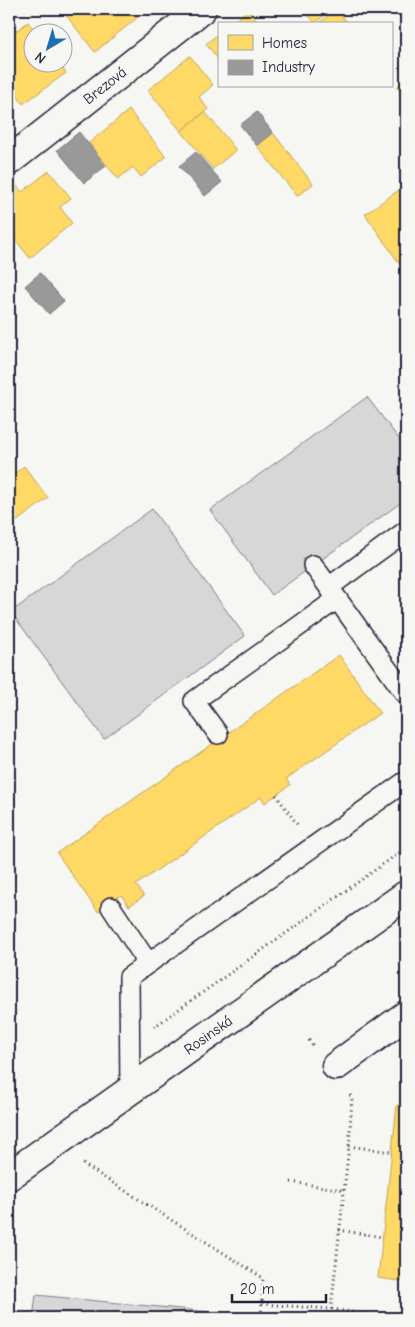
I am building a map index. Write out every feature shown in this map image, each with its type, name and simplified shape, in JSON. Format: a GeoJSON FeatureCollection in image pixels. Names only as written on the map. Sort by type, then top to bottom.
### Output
{"type":"FeatureCollection","features":[{"type":"Feature","properties":{"kind":"street","name":"Brezová"},"geometry":{"type":"LineString","coordinates":[[9,161],[202,9]]}},
{"type":"Feature","properties":{"kind":"street","name":"Rosinská"},"geometry":{"type":"LineString","coordinates":[[9,1176],[406,895]]}},
{"type":"Feature","properties":{"kind":"street"},"geometry":{"type":"LineString","coordinates":[[336,1066],[406,1015]]}},
{"type":"Feature","properties":{"kind":"lane"},"geometry":{"type":"LineString","coordinates":[[218,734],[194,701],[333,593],[406,532]]}},
{"type":"Feature","properties":{"kind":"lane"},"geometry":{"type":"LineString","coordinates":[[313,565],[406,695]]}},
{"type":"Feature","properties":{"kind":"lane"},"geometry":{"type":"LineString","coordinates":[[130,1091],[129,977],[406,782]]}},
{"type":"Feature","properties":{"kind":"lane"},"geometry":{"type":"LineString","coordinates":[[111,907],[148,963]]}},
{"type":"Feature","properties":{"kind":"path"},"geometry":{"type":"LineString","coordinates":[[276,795],[314,848]]}},
{"type":"Feature","properties":{"kind":"path"},"geometry":{"type":"LineString","coordinates":[[130,1057],[152,1029],[406,848]]}},
{"type":"Feature","properties":{"kind":"path"},"geometry":{"type":"LineString","coordinates":[[309,1040],[314,1047]]}},
{"type":"Feature","properties":{"kind":"path"},"geometry":{"type":"LineString","coordinates":[[326,1318],[330,1309],[349,1146],[352,1098],[346,1090]]}},
{"type":"Feature","properties":{"kind":"path"},"geometry":{"type":"LineString","coordinates":[[349,1146],[392,1152]]}},
{"type":"Feature","properties":{"kind":"path"},"geometry":{"type":"LineString","coordinates":[[83,1164],[263,1278],[261,1318]]}},
{"type":"Feature","properties":{"kind":"path"},"geometry":{"type":"LineString","coordinates":[[291,1182],[344,1190]]}},
{"type":"Feature","properties":{"kind":"path"},"geometry":{"type":"LineString","coordinates":[[339,1230],[382,1237]]}},
{"type":"Feature","properties":{"kind":"path"},"geometry":{"type":"LineString","coordinates":[[262,1304],[330,1309],[396,1318]]}},
{"type":"Feature","properties":{"kind":"path"},"geometry":{"type":"LineString","coordinates":[[356,1314],[358,1318]]}},
{"type":"Feature","properties":{"kind":"shaded area"},"geometry":{"type":"Polygon","coordinates":[[[367,397],[406,448],[406,499],[272,595],[210,510],[367,397]]]}},
{"type":"Feature","properties":{"kind":"shaded area"},"geometry":{"type":"Polygon","coordinates":[[[152,509],[245,636],[104,739],[11,612],[152,509]]]}},
{"type":"Feature","properties":{"kind":"shaded area"},"geometry":{"type":"Polygon","coordinates":[[[36,1295],[242,1315],[242,1318],[33,1318],[36,1295]]]}},
{"type":"Feature","properties":{"kind":"building: Homes"},"geometry":{"type":"Polygon","coordinates":[[[61,9],[131,9],[138,17],[95,52],[61,9]]]}},
{"type":"Feature","properties":{"kind":"building: Homes"},"geometry":{"type":"Polygon","coordinates":[[[303,9],[332,9],[316,22],[303,9]]]}},
{"type":"Feature","properties":{"kind":"building: Homes"},"geometry":{"type":"Polygon","coordinates":[[[336,9],[347,22],[320,22],[336,9]]]}},
{"type":"Feature","properties":{"kind":"building: Homes"},"geometry":{"type":"Polygon","coordinates":[[[248,10],[257,22],[233,22],[248,10]]]}},
{"type":"Feature","properties":{"kind":"building: Homes"},"geometry":{"type":"Polygon","coordinates":[[[22,26],[22,72],[66,73],[23,104],[9,85],[9,36],[22,26]]]}},
{"type":"Feature","properties":{"kind":"building: Homes"},"geometry":{"type":"Polygon","coordinates":[[[218,34],[218,59],[206,44],[218,34]]]}},
{"type":"Feature","properties":{"kind":"building: Homes"},"geometry":{"type":"Polygon","coordinates":[[[190,56],[213,85],[199,97],[208,109],[181,131],[148,90],[190,56]]]}},
{"type":"Feature","properties":{"kind":"building: Homes"},"geometry":{"type":"Polygon","coordinates":[[[406,80],[406,99],[397,87],[406,80]]]}},
{"type":"Feature","properties":{"kind":"building: Homes"},"geometry":{"type":"Polygon","coordinates":[[[129,110],[166,157],[141,177],[133,167],[118,179],[89,143],[129,110]]]}},
{"type":"Feature","properties":{"kind":"building: Homes"},"geometry":{"type":"Polygon","coordinates":[[[205,112],[236,150],[213,169],[181,131],[205,112]]]}},
{"type":"Feature","properties":{"kind":"building: Homes"},"geometry":{"type":"Polygon","coordinates":[[[273,133],[313,184],[297,196],[257,146],[273,133]]]}},
{"type":"Feature","properties":{"kind":"building: Homes"},"geometry":{"type":"Polygon","coordinates":[[[49,171],[71,198],[60,207],[72,223],[30,258],[9,232],[9,203],[11,201],[9,199],[9,191],[16,185],[22,192],[49,171]]]}},
{"type":"Feature","properties":{"kind":"building: Homes"},"geometry":{"type":"Polygon","coordinates":[[[406,185],[406,273],[365,214],[406,185]]]}},
{"type":"Feature","properties":{"kind":"building: Homes"},"geometry":{"type":"Polygon","coordinates":[[[24,466],[48,498],[16,522],[9,513],[9,478],[24,466]]]}},
{"type":"Feature","properties":{"kind":"building: Homes"},"geometry":{"type":"Polygon","coordinates":[[[339,655],[380,713],[286,779],[290,785],[265,803],[261,797],[136,885],[144,896],[129,906],[121,895],[98,912],[57,853],[339,655]]]}},
{"type":"Feature","properties":{"kind":"building: Homes"},"geometry":{"type":"Polygon","coordinates":[[[397,1105],[406,1106],[406,1282],[378,1278],[397,1105]]]}},
{"type":"Feature","properties":{"kind":"building: Industry"},"geometry":{"type":"Polygon","coordinates":[[[257,112],[273,133],[257,146],[240,125],[257,112]]]}},
{"type":"Feature","properties":{"kind":"building: Industry"},"geometry":{"type":"Polygon","coordinates":[[[79,132],[106,166],[84,183],[57,150],[79,132]]]}},
{"type":"Feature","properties":{"kind":"building: Industry"},"geometry":{"type":"Polygon","coordinates":[[[196,152],[222,182],[205,196],[179,166],[196,152]]]}},
{"type":"Feature","properties":{"kind":"building: Industry"},"geometry":{"type":"Polygon","coordinates":[[[40,273],[64,301],[49,314],[25,286],[40,273]]]}}]}
